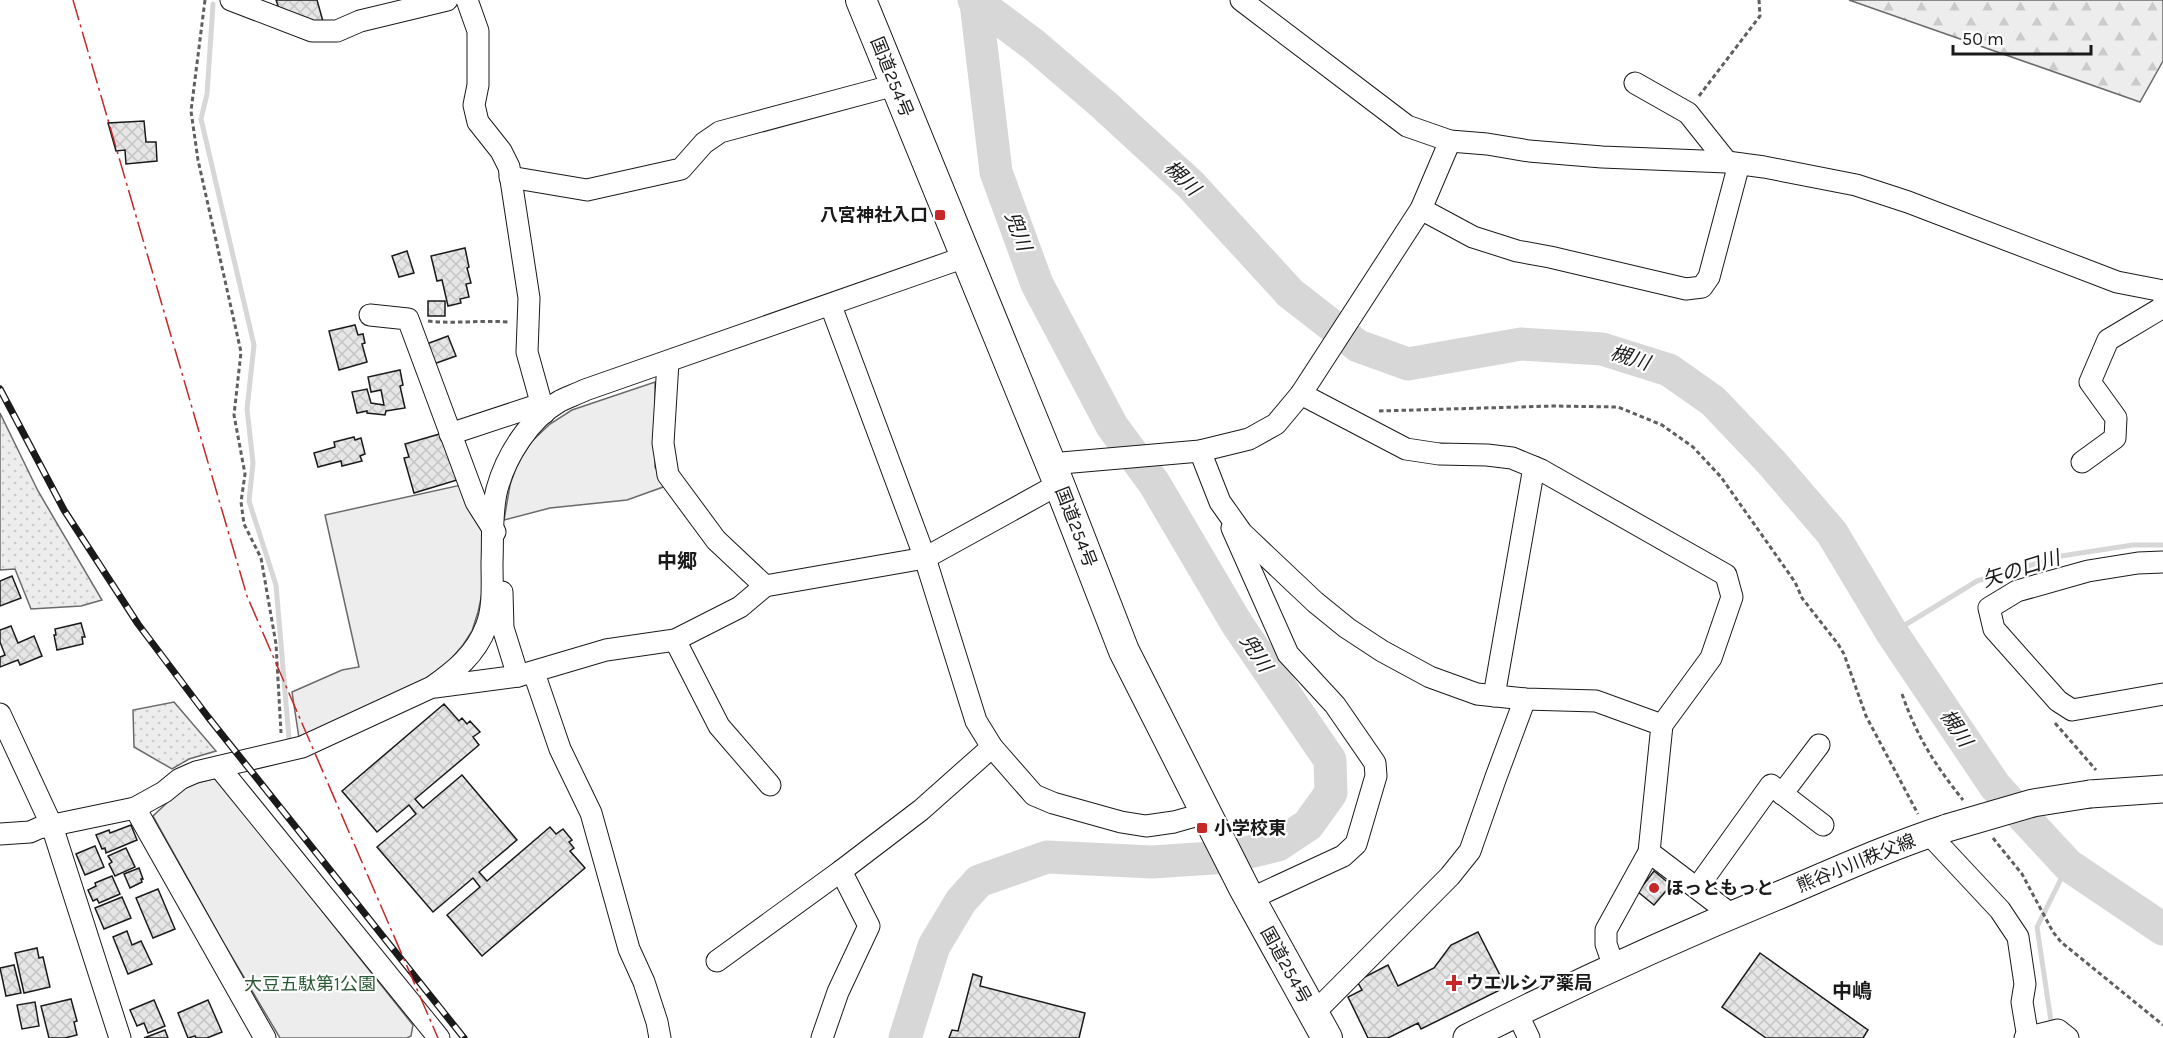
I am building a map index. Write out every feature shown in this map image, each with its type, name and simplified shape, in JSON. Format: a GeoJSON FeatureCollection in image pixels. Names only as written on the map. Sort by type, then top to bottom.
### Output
{"type":"FeatureCollection","features":[{"type":"Feature","properties":{"kind":"highway","name":"国道254号"},"geometry":{"type":"LineString","coordinates":[[861,0],[1055,474],[1124,651],[1247,894],[1320,1026]]}},
{"type":"Feature","properties":{"kind":"main road","name":"熊谷小川秩父線"},"geometry":{"type":"LineString","coordinates":[[1467,1038],[1614,967],[1732,915],[1938,831],[2033,804],[2099,793],[2163,789]]}},
{"type":"Feature","properties":{"kind":"street"},"geometry":{"type":"LineString","coordinates":[[231,0],[312,30],[337,31],[360,21],[447,0]]}},
{"type":"Feature","properties":{"kind":"street"},"geometry":{"type":"LineString","coordinates":[[467,0],[478,31],[478,85],[474,105],[478,122],[501,151],[509,166],[529,298],[527,352],[543,409]]}},
{"type":"Feature","properties":{"kind":"street"},"geometry":{"type":"LineString","coordinates":[[1240,0],[1407,126],[1450,141],[1602,157],[1733,163],[1856,185],[1930,210],[2117,282],[2163,291]]}},
{"type":"Feature","properties":{"kind":"street"},"geometry":{"type":"LineString","coordinates":[[1635,83],[1688,113],[1733,163]]}},
{"type":"Feature","properties":{"kind":"street"},"geometry":{"type":"LineString","coordinates":[[510,177],[587,190],[681,169],[704,143],[720,132],[895,85]]}},
{"type":"Feature","properties":{"kind":"street"},"geometry":{"type":"LineString","coordinates":[[432,687],[526,674],[606,650],[675,640],[740,607],[765,586],[925,558],[1055,474],[1112,458],[1194,451],[1249,439],[1276,424],[1303,391],[1421,209],[1450,141]]}},
{"type":"Feature","properties":{"kind":"street"},"geometry":{"type":"LineString","coordinates":[[1421,209],[1473,237],[1517,251],[1686,289],[1702,287],[1709,277],[1733,163]]}},
{"type":"Feature","properties":{"kind":"street"},"geometry":{"type":"LineString","coordinates":[[450,434],[543,409],[585,390],[831,306],[965,257]]}},
{"type":"Feature","properties":{"kind":"street"},"geometry":{"type":"LineString","coordinates":[[2082,462],[2115,438],[2116,418],[2090,382],[2108,340],[2160,309],[2163,304]]}},
{"type":"Feature","properties":{"kind":"street"},"geometry":{"type":"LineString","coordinates":[[831,306],[925,558],[976,721],[992,747],[1034,795],[1053,803],[1121,822],[1146,826],[1208,817]]}},
{"type":"Feature","properties":{"kind":"street"},"geometry":{"type":"LineString","coordinates":[[370,315],[408,319],[476,502],[493,526],[501,549],[503,628],[591,813],[629,950],[644,982],[660,1038]]}},
{"type":"Feature","properties":{"kind":"street"},"geometry":{"type":"LineString","coordinates":[[668,362],[663,443],[668,475],[716,540],[765,586]]}},
{"type":"Feature","properties":{"kind":"street"},"geometry":{"type":"LineString","coordinates":[[1303,391],[1406,449],[1440,454],[1512,458],[1534,467],[1726,575],[1732,597],[1711,657],[1662,725],[1649,852],[1606,930],[1606,944],[1614,967]]}},
{"type":"Feature","properties":{"kind":"street"},"geometry":{"type":"LineString","coordinates":[[0,834],[30,832],[39,828],[135,808],[164,792],[180,779],[196,772],[302,747],[432,687],[450,675],[470,656],[487,626],[491,596],[496,490],[510,455],[543,409]]}},
{"type":"Feature","properties":{"kind":"street"},"geometry":{"type":"LineString","coordinates":[[1194,451],[1220,502],[1288,654],[1335,705],[1376,763],[1376,776],[1356,844],[1343,855],[1247,894]]}},
{"type":"Feature","properties":{"kind":"street"},"geometry":{"type":"LineString","coordinates":[[1494,696],[1534,467]]}},
{"type":"Feature","properties":{"kind":"street"},"geometry":{"type":"LineString","coordinates":[[1220,502],[1242,533],[1315,602],[1347,628],[1430,677],[1477,694],[1596,702],[1662,725]]}},
{"type":"Feature","properties":{"kind":"street"},"geometry":{"type":"LineString","coordinates":[[2163,562],[2138,563],[2088,571],[2017,591],[1989,609],[1994,629],[2058,702],[2072,710],[2163,694]]}},
{"type":"Feature","properties":{"kind":"street"},"geometry":{"type":"LineString","coordinates":[[675,640],[719,726],[770,785]]}},
{"type":"Feature","properties":{"kind":"street"},"geometry":{"type":"LineString","coordinates":[[1320,1026],[1470,851],[1525,699]]}},
{"type":"Feature","properties":{"kind":"street"},"geometry":{"type":"LineString","coordinates":[[0,714],[52,826],[120,1038]]}},
{"type":"Feature","properties":{"kind":"street"},"geometry":{"type":"LineString","coordinates":[[1782,794],[1819,745]]}},
{"type":"Feature","properties":{"kind":"street"},"geometry":{"type":"LineString","coordinates":[[717,961],[921,810],[992,747]]}},
{"type":"Feature","properties":{"kind":"street"},"geometry":{"type":"LineString","coordinates":[[219,767],[437,1037]]}},
{"type":"Feature","properties":{"kind":"street"},"geometry":{"type":"LineString","coordinates":[[1696,888],[1771,785],[1823,825]]}},
{"type":"Feature","properties":{"kind":"street"},"geometry":{"type":"LineString","coordinates":[[135,808],[265,1038]]}},
{"type":"Feature","properties":{"kind":"street"},"geometry":{"type":"LineString","coordinates":[[1938,831],[2000,910],[2018,937],[2025,984],[2022,1002],[2027,1037],[2058,1030],[2067,1038]]}},
{"type":"Feature","properties":{"kind":"street"},"geometry":{"type":"LineString","coordinates":[[1649,852],[1732,915]]}},
{"type":"Feature","properties":{"kind":"street"},"geometry":{"type":"LineString","coordinates":[[822,1038],[838,992],[869,926],[841,871]]}},
{"type":"Feature","properties":{"kind":"street"},"geometry":{"type":"LineString","coordinates":[[1517,1013],[1529,1038]]}},
{"type":"Feature","properties":{"kind":"path"},"geometry":{"type":"LineString","coordinates":[[205,0],[191,111],[198,160],[241,352],[234,415],[245,474],[240,502],[244,524],[261,558],[276,644],[282,753]]}},
{"type":"Feature","properties":{"kind":"path"},"geometry":{"type":"LineString","coordinates":[[1688,113],[1706,84],[1760,16],[1759,0]]}},
{"type":"Feature","properties":{"kind":"path"},"geometry":{"type":"LineString","coordinates":[[408,319],[448,323],[483,320],[528,324]]}},
{"type":"Feature","properties":{"kind":"path"},"geometry":{"type":"LineString","coordinates":[[1902,694],[1920,739],[1968,807]]}},
{"type":"Feature","properties":{"kind":"path"},"geometry":{"type":"LineString","coordinates":[[2050,718],[2095,769],[2099,793]]}},
{"type":"Feature","properties":{"kind":"path"},"geometry":{"type":"LineString","coordinates":[[1987,831],[2022,874],[2053,932],[2061,942],[2163,1025]]}},
{"type":"Feature","properties":{"kind":"green space"},"geometry":{"type":"Polygon","coordinates":[[[1849,0],[2163,0],[2163,61],[2140,102],[1849,0]]]}},
{"type":"Feature","properties":{"kind":"green space"},"geometry":{"type":"Polygon","coordinates":[[[0,413],[38,491],[102,600],[81,606],[31,609],[15,569],[0,570],[0,413]]]}},
{"type":"Feature","properties":{"kind":"green space"},"geometry":{"type":"Polygon","coordinates":[[[174,702],[216,751],[189,759],[172,769],[134,747],[133,710],[174,702]]]}},
{"type":"Feature","properties":{"kind":"shaded area"},"geometry":{"type":"Polygon","coordinates":[[[655,382],[655,467],[666,486],[627,500],[550,508],[504,520],[510,485],[518,461],[531,442],[550,424],[572,410],[655,382]]]}},
{"type":"Feature","properties":{"kind":"shaded area"},"geometry":{"type":"Polygon","coordinates":[[[461,485],[482,529],[484,569],[482,594],[472,631],[445,666],[420,684],[299,738],[292,692],[342,670],[359,667],[325,515],[461,485]]]}},
{"type":"Feature","properties":{"kind":"shaded area","name":"大豆五駄第1公園"},"geometry":{"type":"Polygon","coordinates":[[[216,778],[413,1025],[411,1036],[407,1038],[280,1038],[153,816],[185,786],[216,778]]]}},
{"type":"Feature","properties":{"kind":"building"},"geometry":{"type":"Polygon","coordinates":[[[276,0],[317,0],[324,25],[281,14],[276,0]]]}},
{"type":"Feature","properties":{"kind":"building"},"geometry":{"type":"Polygon","coordinates":[[[144,121],[146,142],[156,142],[157,161],[126,164],[125,150],[116,151],[108,123],[144,121]]]}},
{"type":"Feature","properties":{"kind":"building"},"geometry":{"type":"Polygon","coordinates":[[[465,248],[471,283],[466,284],[469,297],[460,299],[461,303],[448,306],[442,280],[437,281],[431,256],[465,248]]]}},
{"type":"Feature","properties":{"kind":"building"},"geometry":{"type":"Polygon","coordinates":[[[407,251],[414,273],[399,277],[392,256],[407,251]]]}},
{"type":"Feature","properties":{"kind":"building"},"geometry":{"type":"Polygon","coordinates":[[[428,301],[445,301],[445,316],[428,316],[428,301]]]}},
{"type":"Feature","properties":{"kind":"building"},"geometry":{"type":"Polygon","coordinates":[[[355,325],[358,335],[363,334],[365,343],[362,344],[367,362],[339,370],[329,331],[355,325]]]}},
{"type":"Feature","properties":{"kind":"building"},"geometry":{"type":"Polygon","coordinates":[[[448,336],[456,356],[431,365],[424,345],[448,336]]]}},
{"type":"Feature","properties":{"kind":"building"},"geometry":{"type":"Polygon","coordinates":[[[400,370],[403,385],[400,386],[405,408],[386,411],[385,415],[367,413],[367,411],[357,413],[352,392],[367,389],[371,403],[384,405],[381,390],[371,392],[368,377],[400,370]]]}},
{"type":"Feature","properties":{"kind":"building"},"geometry":{"type":"Polygon","coordinates":[[[443,433],[457,480],[414,493],[404,458],[409,457],[405,444],[443,433]]]}},
{"type":"Feature","properties":{"kind":"building"},"geometry":{"type":"Polygon","coordinates":[[[354,437],[355,440],[361,438],[365,454],[360,456],[362,461],[342,466],[341,461],[318,467],[314,453],[335,447],[334,442],[354,437]]]}},
{"type":"Feature","properties":{"kind":"building"},"geometry":{"type":"Polygon","coordinates":[[[12,576],[21,598],[0,606],[0,581],[12,576]]]}},
{"type":"Feature","properties":{"kind":"building"},"geometry":{"type":"Polygon","coordinates":[[[81,623],[85,637],[82,637],[83,644],[57,650],[55,629],[81,623]]]}},
{"type":"Feature","properties":{"kind":"building"},"geometry":{"type":"Polygon","coordinates":[[[11,626],[18,643],[34,636],[42,656],[20,665],[18,660],[0,667],[0,657],[5,655],[0,642],[0,630],[11,626]]]}},
{"type":"Feature","properties":{"kind":"building"},"geometry":{"type":"Polygon","coordinates":[[[444,704],[459,721],[462,718],[467,724],[470,721],[480,732],[473,737],[479,745],[415,799],[423,808],[462,775],[517,840],[479,872],[487,881],[550,827],[556,834],[563,829],[572,840],[569,842],[574,848],[570,851],[585,868],[482,956],[447,915],[480,887],[473,878],[433,912],[377,847],[416,814],[409,805],[377,832],[342,791],[444,704]]]}},
{"type":"Feature","properties":{"kind":"building"},"geometry":{"type":"Polygon","coordinates":[[[131,825],[137,840],[106,853],[105,848],[102,849],[96,835],[109,830],[110,833],[131,825]]]}},
{"type":"Feature","properties":{"kind":"building"},"geometry":{"type":"Polygon","coordinates":[[[95,846],[104,867],[85,875],[76,854],[95,846]]]}},
{"type":"Feature","properties":{"kind":"building"},"geometry":{"type":"Polygon","coordinates":[[[126,848],[135,867],[115,876],[108,856],[126,848]]]}},
{"type":"Feature","properties":{"kind":"building"},"geometry":{"type":"Polygon","coordinates":[[[139,868],[142,882],[130,888],[124,874],[139,868]]]}},
{"type":"Feature","properties":{"kind":"building","name":"ほっともっと"},"geometry":{"type":"Polygon","coordinates":[[[1654,871],[1671,885],[1654,905],[1638,892],[1654,871]]]}},
{"type":"Feature","properties":{"kind":"building"},"geometry":{"type":"Polygon","coordinates":[[[112,876],[120,894],[99,903],[97,899],[93,901],[88,890],[96,886],[95,883],[112,876]]]}},
{"type":"Feature","properties":{"kind":"building"},"geometry":{"type":"Polygon","coordinates":[[[158,889],[175,929],[153,938],[136,898],[158,889]]]}},
{"type":"Feature","properties":{"kind":"building"},"geometry":{"type":"Polygon","coordinates":[[[122,897],[131,918],[104,929],[95,908],[122,897]]]}},
{"type":"Feature","properties":{"kind":"building"},"geometry":{"type":"Polygon","coordinates":[[[127,931],[132,945],[141,941],[152,964],[128,974],[113,937],[127,931]]]}},
{"type":"Feature","properties":{"kind":"building","name":"ウエルシア薬局"},"geometry":{"type":"Polygon","coordinates":[[[1478,932],[1506,987],[1421,1029],[1418,1023],[1388,1038],[1368,1038],[1348,997],[1362,990],[1357,981],[1388,965],[1398,986],[1434,968],[1451,945],[1478,932]]]}},
{"type":"Feature","properties":{"kind":"building"},"geometry":{"type":"Polygon","coordinates":[[[37,948],[39,958],[43,957],[50,987],[24,993],[15,953],[37,948]]]}},
{"type":"Feature","properties":{"kind":"building"},"geometry":{"type":"Polygon","coordinates":[[[1760,953],[1868,1030],[1863,1038],[1766,1038],[1722,1007],[1760,953]]]}},
{"type":"Feature","properties":{"kind":"building"},"geometry":{"type":"Polygon","coordinates":[[[14,965],[21,993],[6,996],[0,968],[14,965]]]}},
{"type":"Feature","properties":{"kind":"building"},"geometry":{"type":"Polygon","coordinates":[[[973,974],[982,977],[980,986],[1085,1013],[1079,1038],[949,1038],[952,1030],[958,1031],[973,974]]]}},
{"type":"Feature","properties":{"kind":"building"},"geometry":{"type":"Polygon","coordinates":[[[71,999],[77,1021],[74,1022],[77,1035],[49,1038],[41,1006],[71,999]]]}},
{"type":"Feature","properties":{"kind":"building"},"geometry":{"type":"Polygon","coordinates":[[[154,1000],[165,1026],[148,1033],[144,1023],[137,1026],[130,1010],[154,1000]]]}},
{"type":"Feature","properties":{"kind":"building"},"geometry":{"type":"Polygon","coordinates":[[[208,1000],[222,1032],[207,1038],[196,1038],[195,1036],[188,1038],[178,1013],[208,1000]]]}},
{"type":"Feature","properties":{"kind":"building"},"geometry":{"type":"Polygon","coordinates":[[[35,1002],[39,1026],[22,1029],[17,1005],[35,1002]]]}},
{"type":"Feature","properties":{"kind":"building"},"geometry":{"type":"Polygon","coordinates":[[[165,1030],[168,1038],[144,1038],[165,1030]]]}},
{"type":"Feature","properties":{"kind":"waterway","name":"槻川"},"geometry":{"type":"LineString","coordinates":[[974,0],[1034,45],[1104,105],[1191,185],[1290,293],[1358,346],[1408,364],[1521,344],[1602,349],[1669,370],[1713,401],[1771,462],[1832,533],[1892,633],[1995,786],[2068,865],[2163,929]]}},
{"type":"Feature","properties":{"kind":"waterway","name":"兜川"},"geometry":{"type":"LineString","coordinates":[[905,1038],[934,946],[961,901],[979,881],[1047,857],[1152,862],[1228,857],[1278,845],[1308,825],[1331,793],[1330,760],[1237,624],[1154,483],[1112,426],[1037,284],[996,172],[976,3]]}},
{"type":"Feature","properties":{"kind":"waterway"},"geometry":{"type":"LineString","coordinates":[[213,4],[207,94],[201,119],[254,345],[247,409],[253,463],[249,501],[276,585],[289,739]]}},
{"type":"Feature","properties":{"kind":"waterway","name":"矢の口川"},"geometry":{"type":"LineString","coordinates":[[1892,633],[1977,581],[2061,556],[2133,545],[2163,545]]}},
{"type":"Feature","properties":{"kind":"waterway"},"geometry":{"type":"LineString","coordinates":[[2052,1028],[2037,927],[2068,865]]}},
{"type":"Feature","properties":{"kind":"railway"},"geometry":{"type":"LineString","coordinates":[[0,389],[64,510],[138,624],[208,717],[464,1038]]}},
{"type":"Feature","properties":{"kind":"power"},"geometry":{"type":"LineString","coordinates":[[73,0],[247,596],[438,1038]]}},
{"type":"Feature","properties":{"kind":"place","name":"八宮神社入口"},"geometry":{"type":"Point","coordinates":[940,215]}},
{"type":"Feature","properties":{"kind":"place","name":"小学校東"},"geometry":{"type":"Point","coordinates":[1202,828]}},
{"type":"Feature","properties":{"kind":"place","name":"ほっともっと"},"geometry":{"type":"Point","coordinates":[1654,888]}},
{"type":"Feature","properties":{"kind":"place","name":"ウエルシア薬局"},"geometry":{"type":"Point","coordinates":[1454,983]}},
{"type":"Feature","properties":{"kind":"district","name":"中郷"},"geometry":{"type":"Point","coordinates":[677,561]}},
{"type":"Feature","properties":{"kind":"district","name":"中嶋"},"geometry":{"type":"Point","coordinates":[1852,991]}}]}
